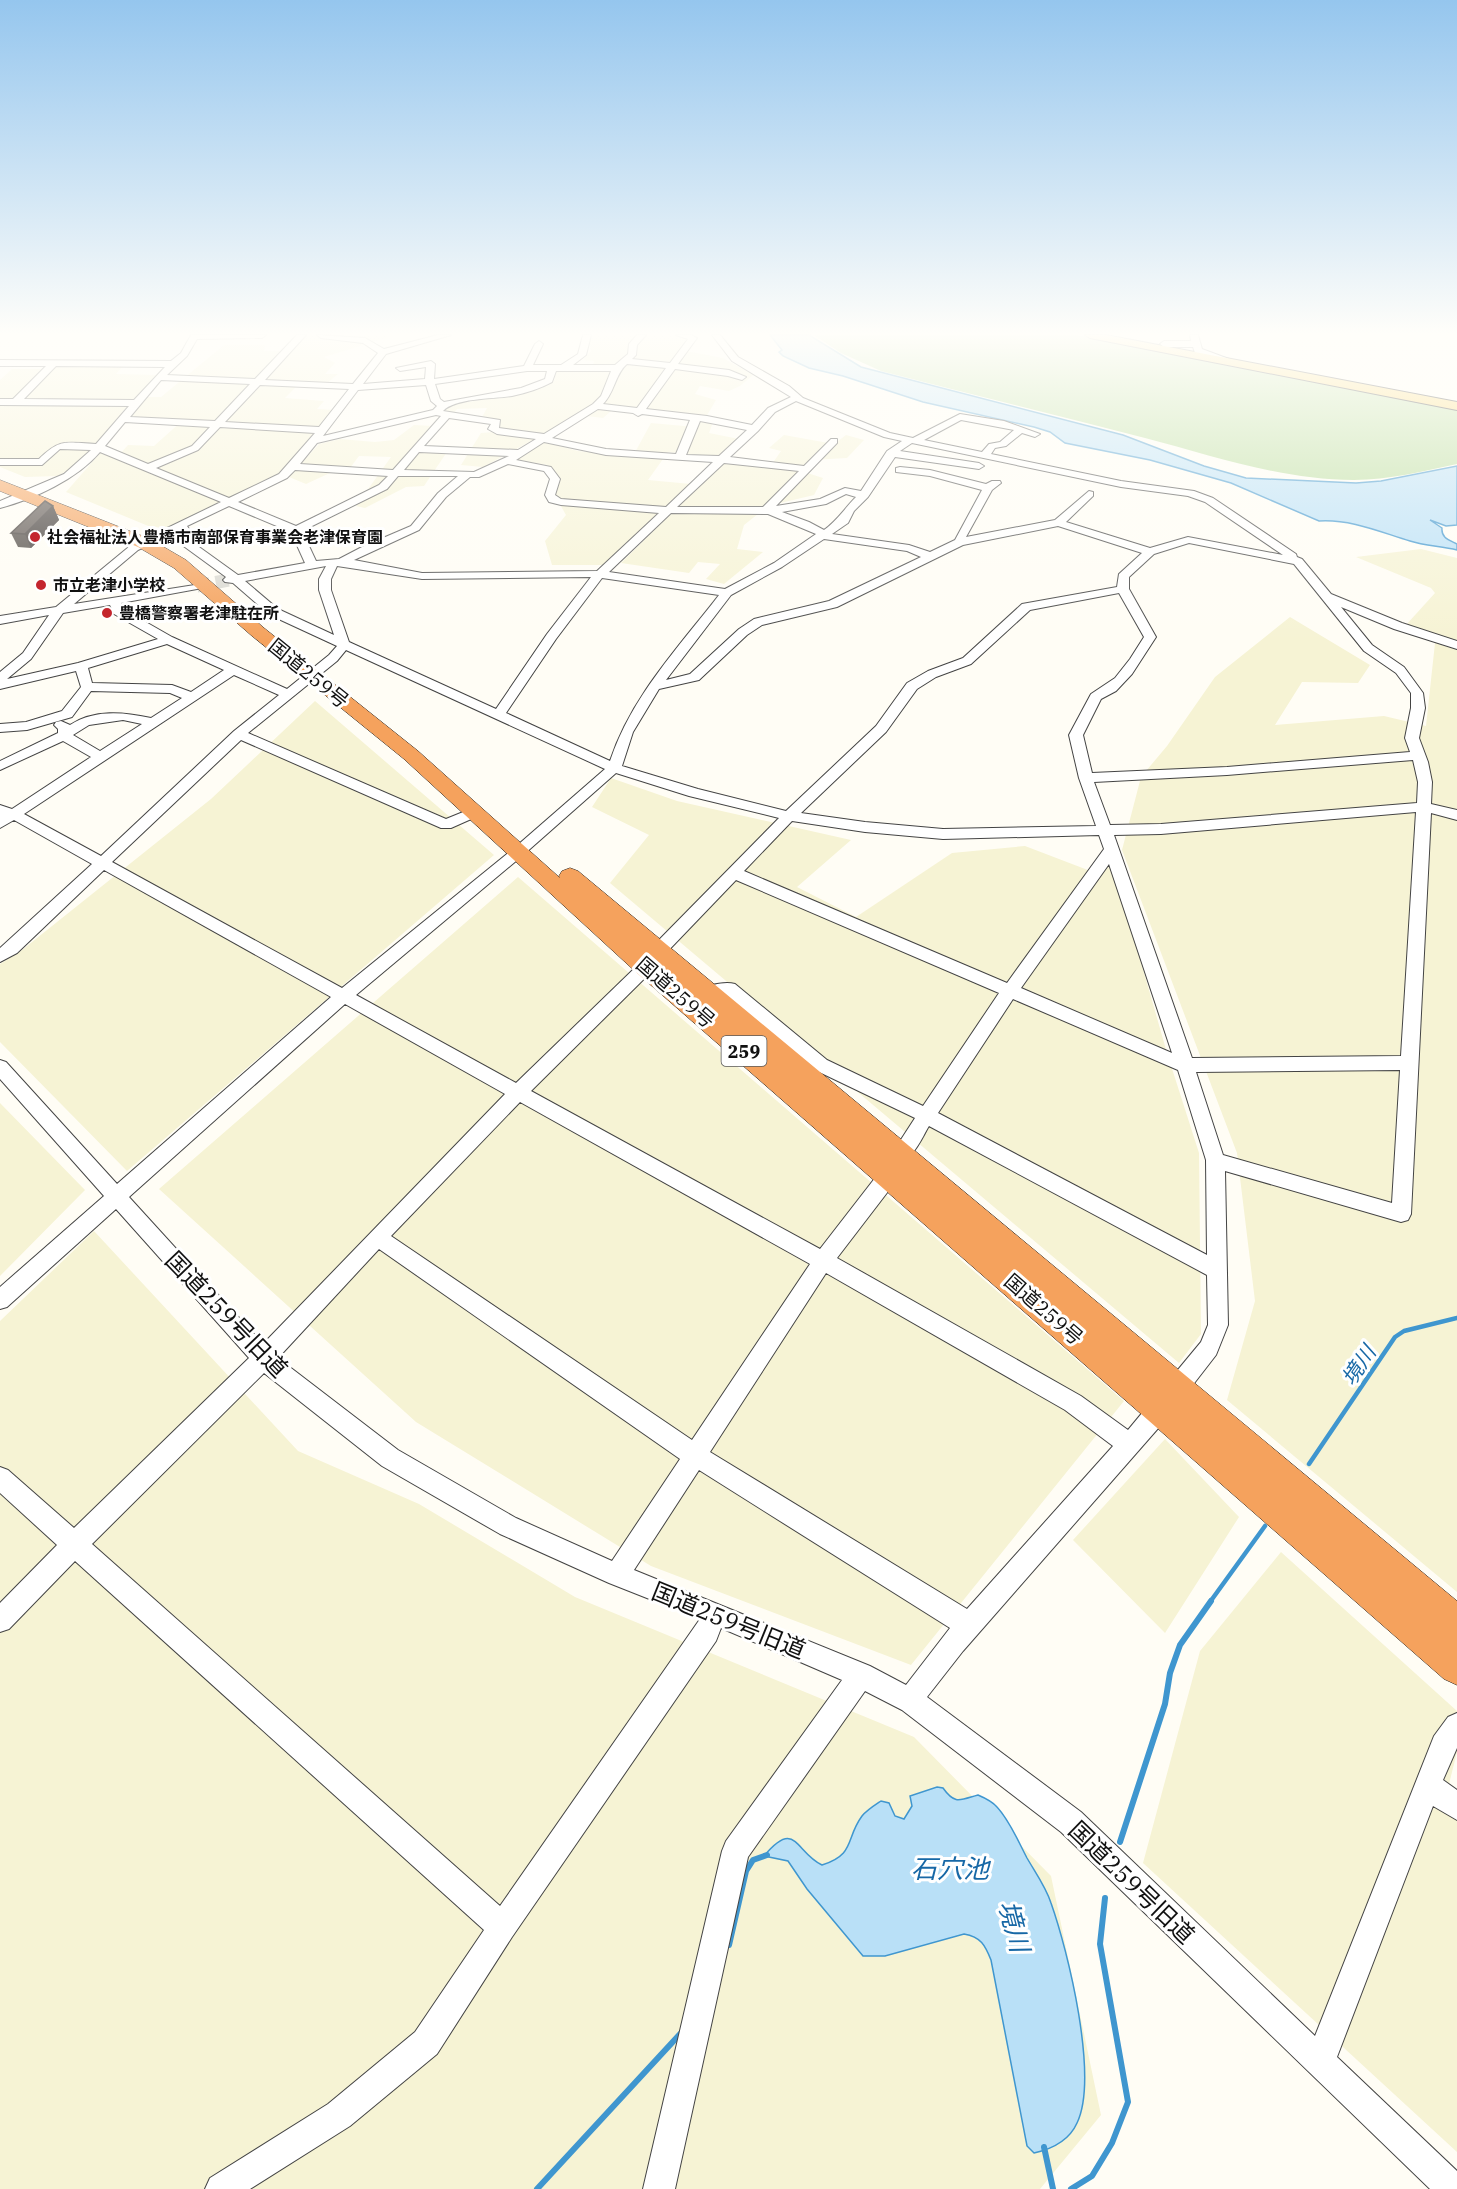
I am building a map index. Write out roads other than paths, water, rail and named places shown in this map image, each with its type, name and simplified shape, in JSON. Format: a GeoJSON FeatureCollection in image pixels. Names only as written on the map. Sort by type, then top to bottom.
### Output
{"type":"FeatureCollection","features":[{"type":"Feature","properties":{"kind":"highway","name":"国道259号"},"geometry":{"type":"LineString","coordinates":[[0,475],[31,492],[150,541],[258,632],[319,670],[432,753],[523,848]]}},
{"type":"Feature","properties":{"kind":"highway","name":"国道259号"},"geometry":{"type":"LineString","coordinates":[[0,485],[31,492]]}},
{"type":"Feature","properties":{"kind":"highway","name":"国道259号"},"geometry":{"type":"LineString","coordinates":[[319,670],[473,813],[523,848],[1168,1399],[1457,1666]]}},
{"type":"Feature","properties":{"kind":"highway","name":"国道259号"},"geometry":{"type":"LineString","coordinates":[[653,959],[708,992],[895,1165]]}},
{"type":"Feature","properties":{"kind":"highway","name":"国道259号"},"geometry":{"type":"LineString","coordinates":[[1168,1399],[1457,1625]]}},
{"type":"Feature","properties":{"kind":"street"},"geometry":{"type":"LineString","coordinates":[[0,506],[68,476],[86,462],[107,437]]}},
{"type":"Feature","properties":{"kind":"street"},"geometry":{"type":"LineString","coordinates":[[147,468],[195,448],[206,437]]}},
{"type":"Feature","properties":{"kind":"street"},"geometry":{"type":"LineString","coordinates":[[0,679],[27,656],[59,610],[124,556],[150,541],[267,486],[293,467],[315,437]]}},
{"type":"Feature","properties":{"kind":"street"},"geometry":{"type":"LineString","coordinates":[[312,441],[329,437]]}},
{"type":"Feature","properties":{"kind":"street"},"geometry":{"type":"LineString","coordinates":[[296,530],[383,487],[425,437]]}},
{"type":"Feature","properties":{"kind":"street"},"geometry":{"type":"LineString","coordinates":[[539,437],[579,450],[601,453],[723,459],[806,469]]}},
{"type":"Feature","properties":{"kind":"street"},"geometry":{"type":"LineString","coordinates":[[680,457],[688,437]]}},
{"type":"Feature","properties":{"kind":"street"},"geometry":{"type":"LineString","coordinates":[[498,715],[551,637],[600,574],[671,510],[746,437]]}},
{"type":"Feature","properties":{"kind":"street"},"geometry":{"type":"LineString","coordinates":[[896,437],[1121,484],[1197,495],[1209,500],[1298,561],[1368,648],[1400,670],[1417,693],[1418,708],[1412,738],[1425,782],[1401,1214],[1215,1160]]}},
{"type":"Feature","properties":{"kind":"street"},"geometry":{"type":"LineString","coordinates":[[0,1300],[342,997],[523,848],[614,768],[626,732],[644,700],[727,593],[778,565],[844,521],[849,510],[864,495],[873,480],[895,454],[920,437]]}},
{"type":"Feature","properties":{"kind":"street"},"geometry":{"type":"LineString","coordinates":[[985,455],[992,446],[1003,444],[1011,437]]}},
{"type":"Feature","properties":{"kind":"street"},"geometry":{"type":"LineString","coordinates":[[293,467],[475,475],[507,461],[545,438]]}},
{"type":"Feature","properties":{"kind":"street"},"geometry":{"type":"LineString","coordinates":[[769,511],[834,441]]}},
{"type":"Feature","properties":{"kind":"street"},"geometry":{"type":"LineString","coordinates":[[0,462],[42,462],[57,447],[62,446],[103,449],[296,530],[312,565]]}},
{"type":"Feature","properties":{"kind":"street"},"geometry":{"type":"LineString","coordinates":[[417,449],[517,453]]}},
{"type":"Feature","properties":{"kind":"street"},"geometry":{"type":"LineString","coordinates":[[895,454],[979,466]]}},
{"type":"Feature","properties":{"kind":"street"},"geometry":{"type":"LineString","coordinates":[[873,480],[882,481],[892,475],[897,475],[900,470],[895,454]]}},
{"type":"Feature","properties":{"kind":"street"},"geometry":{"type":"LineString","coordinates":[[507,461],[548,469],[555,479],[550,495],[553,500],[671,510],[769,511],[836,498],[845,491],[864,495]]}},
{"type":"Feature","properties":{"kind":"street"},"geometry":{"type":"LineString","coordinates":[[900,470],[930,473],[993,485],[961,536],[960,542]]}},
{"type":"Feature","properties":{"kind":"street"},"geometry":{"type":"LineString","coordinates":[[344,645],[324,590],[325,579],[337,563],[415,528],[441,495],[468,473]]}},
{"type":"Feature","properties":{"kind":"street"},"geometry":{"type":"LineString","coordinates":[[1059,523],[1089,494]]}},
{"type":"Feature","properties":{"kind":"street"},"geometry":{"type":"LineString","coordinates":[[0,506],[9,509],[0,518]]}},
{"type":"Feature","properties":{"kind":"street"},"geometry":{"type":"LineString","coordinates":[[769,511],[788,520],[810,526],[823,535],[909,548],[933,557]]}},
{"type":"Feature","properties":{"kind":"street"},"geometry":{"type":"LineString","coordinates":[[656,687],[694,677],[743,632],[758,622],[833,604],[960,542],[1059,523],[1150,552]]}},
{"type":"Feature","properties":{"kind":"street"},"geometry":{"type":"LineString","coordinates":[[181,526],[184,529],[182,540],[274,612],[614,768],[694,793],[789,816],[865,827],[943,834],[1161,829],[1424,807],[1457,815]]}},
{"type":"Feature","properties":{"kind":"street"},"geometry":{"type":"LineString","coordinates":[[911,1701],[918,1687],[969,1625],[1168,1399],[1209,1348],[1218,1325],[1215,1160],[1141,931],[1110,852],[1086,778],[1076,735],[1096,697],[1105,695],[1145,648],[1150,637],[1123,589],[1123,576],[1150,552],[1188,540],[1298,561]]}},
{"type":"Feature","properties":{"kind":"street"},"geometry":{"type":"LineString","coordinates":[[232,579],[337,563],[422,576],[600,574],[727,593]]}},
{"type":"Feature","properties":{"kind":"street"},"geometry":{"type":"LineString","coordinates":[[0,620],[197,586]]}},
{"type":"Feature","properties":{"kind":"street"},"geometry":{"type":"LineString","coordinates":[[0,1620],[161,1457],[263,1359],[377,1237],[517,1093],[653,959],[789,816],[881,729],[912,686],[932,674],[967,661],[1026,607],[1123,589]]}},
{"type":"Feature","properties":{"kind":"street"},"geometry":{"type":"LineString","coordinates":[[1326,596],[1398,626],[1457,645]]}},
{"type":"Feature","properties":{"kind":"street"},"geometry":{"type":"LineString","coordinates":[[114,600],[118,611],[168,640],[288,694]]}},
{"type":"Feature","properties":{"kind":"street"},"geometry":{"type":"LineString","coordinates":[[0,685],[81,666],[168,640]]}},
{"type":"Feature","properties":{"kind":"street"},"geometry":{"type":"LineString","coordinates":[[0,956],[11,949],[239,734],[319,670],[344,645]]}},
{"type":"Feature","properties":{"kind":"street"},"geometry":{"type":"LineString","coordinates":[[81,666],[87,687]]}},
{"type":"Feature","properties":{"kind":"street"},"geometry":{"type":"LineString","coordinates":[[0,823],[7,812],[101,757],[234,669]]}},
{"type":"Feature","properties":{"kind":"street"},"geometry":{"type":"LineString","coordinates":[[87,687],[127,686],[132,689],[172,689],[192,697]]}},
{"type":"Feature","properties":{"kind":"street"},"geometry":{"type":"LineString","coordinates":[[0,728],[27,726],[67,714],[87,687]]}},
{"type":"Feature","properties":{"kind":"street"},"geometry":{"type":"LineString","coordinates":[[0,766],[64,735],[85,721],[123,716],[153,722]]}},
{"type":"Feature","properties":{"kind":"street"},"geometry":{"type":"LineString","coordinates":[[52,718],[65,728],[64,735]]}},
{"type":"Feature","properties":{"kind":"street"},"geometry":{"type":"LineString","coordinates":[[239,734],[446,825],[473,813]]}},
{"type":"Feature","properties":{"kind":"street"},"geometry":{"type":"LineString","coordinates":[[64,735],[101,757]]}},
{"type":"Feature","properties":{"kind":"street"},"geometry":{"type":"LineString","coordinates":[[1086,778],[1227,771],[1418,755]]}},
{"type":"Feature","properties":{"kind":"street"},"geometry":{"type":"LineString","coordinates":[[7,812],[823,1261],[1072,1403],[1129,1444]]}},
{"type":"Feature","properties":{"kind":"street"},"geometry":{"type":"LineString","coordinates":[[617,1575],[823,1261],[895,1165],[925,1115],[1009,992],[1110,852]]}},
{"type":"Feature","properties":{"kind":"street"},"geometry":{"type":"LineString","coordinates":[[734,873],[1184,1065],[1409,1063]]}},
{"type":"Feature","properties":{"kind":"street"},"geometry":{"type":"LineString","coordinates":[[708,992],[729,988],[821,1065],[925,1115],[1216,1270]]}},
{"type":"Feature","properties":{"kind":"street","name":"国道259号旧道"},"geometry":{"type":"LineString","coordinates":[[0,1067],[263,1359],[390,1458],[508,1526],[617,1575],[715,1613],[861,1675],[911,1701],[1071,1822],[1453,2189]]}},
{"type":"Feature","properties":{"kind":"street"},"geometry":{"type":"LineString","coordinates":[[377,1237],[696,1456],[969,1625]]}},
{"type":"Feature","properties":{"kind":"street"},"geometry":{"type":"LineString","coordinates":[[0,1478],[76,1544],[404,1842],[502,1927]]}},
{"type":"Feature","properties":{"kind":"street"},"geometry":{"type":"LineString","coordinates":[[221,2189],[339,2115],[426,2043],[502,1927],[707,1632],[715,1613]]}},
{"type":"Feature","properties":{"kind":"street"},"geometry":{"type":"LineString","coordinates":[[659,2189],[736,1851],[861,1675]]}},
{"type":"Feature","properties":{"kind":"street"},"geometry":{"type":"LineString","coordinates":[[1320,2063],[1443,1745],[1457,1726]]}},
{"type":"Feature","properties":{"kind":"street"},"geometry":{"type":"LineString","coordinates":[[1428,1785],[1457,1807]]}},
{"type":"Feature","properties":{"kind":"water"},"geometry":{"type":"Polygon","coordinates":[[[1057,437],[1129,437],[1204,466],[1246,478],[1356,483],[1381,481],[1457,466],[1457,525],[1446,526],[1430,520],[1442,528],[1446,538],[1457,544],[1457,550],[1416,543],[1354,524],[1319,521],[1231,483],[1150,460],[1065,443],[1057,437]]]}},
{"type":"Feature","properties":{"kind":"water","name":"石穴池"},"geometry":{"type":"Polygon","coordinates":[[[937,1787],[943,1788],[951,1797],[958,1800],[978,1795],[991,1801],[997,1807],[1010,1825],[1043,1885],[1058,1924],[1079,2014],[1085,2076],[1083,2102],[1077,2123],[1069,2135],[1059,2143],[1034,2153],[1027,2146],[991,1960],[982,1943],[975,1937],[964,1934],[885,1956],[863,1956],[807,1889],[788,1861],[764,1856],[775,1845],[789,1839],[795,1841],[822,1865],[833,1861],[845,1851],[862,1816],[876,1804],[881,1801],[889,1803],[895,1816],[904,1819],[912,1806],[910,1796],[937,1787]]]}},
{"type":"Feature","properties":{"kind":"waterway","name":"境川"},"geometry":{"type":"LineString","coordinates":[[1309,1464],[1395,1337],[1404,1331],[1457,1318]]}},
{"type":"Feature","properties":{"kind":"waterway","name":"境川"},"geometry":{"type":"LineString","coordinates":[[1210,1602],[1265,1526]]}},
{"type":"Feature","properties":{"kind":"waterway","name":"境川"},"geometry":{"type":"LineString","coordinates":[[1120,1842],[1165,1704],[1170,1673],[1180,1645],[1211,1601]]}},
{"type":"Feature","properties":{"kind":"waterway","name":"境川"},"geometry":{"type":"LineString","coordinates":[[729,1945],[746,1871],[753,1860],[767,1855]]}},
{"type":"Feature","properties":{"kind":"waterway","name":"境川"},"geometry":{"type":"LineString","coordinates":[[1071,2189],[1092,2176],[1112,2143],[1128,2102],[1100,1944],[1105,1898]]}},
{"type":"Feature","properties":{"kind":"waterway","name":"境川"},"geometry":{"type":"LineString","coordinates":[[537,2189],[681,2033]]}},
{"type":"Feature","properties":{"kind":"waterway","name":"境川"},"geometry":{"type":"LineString","coordinates":[[1044,2147],[1053,2189]]}},
{"type":"Feature","properties":{"kind":"tunnel"},"geometry":{"type":"LineString","coordinates":[[197,586],[229,580]]}},
{"type":"Feature","properties":{"kind":"place","name":"社会福祉法人豊橋市南部保育事業会老津保育園"},"geometry":{"type":"Point","coordinates":[35,537]}},
{"type":"Feature","properties":{"kind":"place","name":"市立老津小学校"},"geometry":{"type":"Point","coordinates":[41,585]}},
{"type":"Feature","properties":{"kind":"place","name":"豊橋警察署老津駐在所"},"geometry":{"type":"Point","coordinates":[107,613]}}]}
